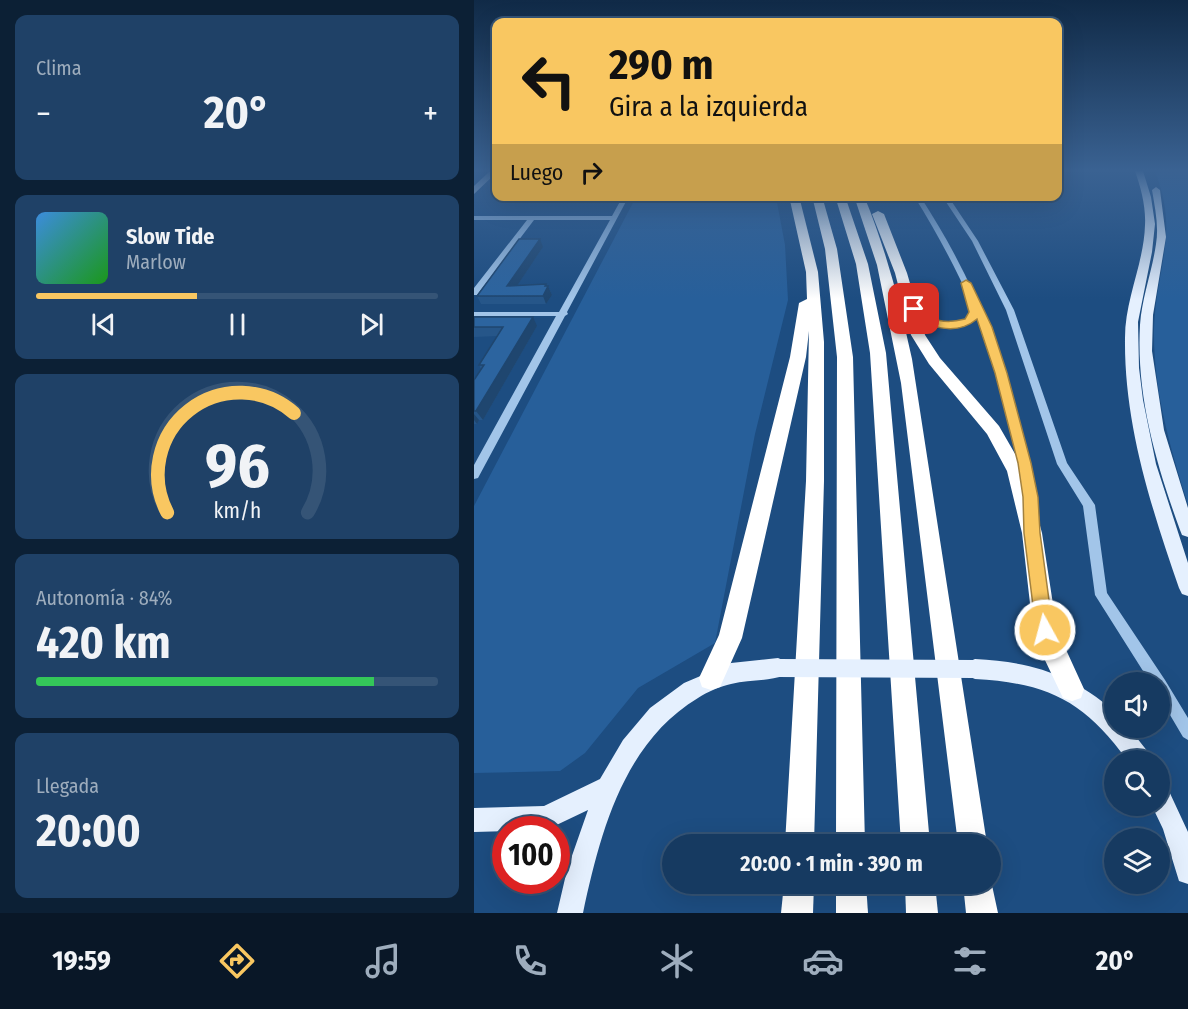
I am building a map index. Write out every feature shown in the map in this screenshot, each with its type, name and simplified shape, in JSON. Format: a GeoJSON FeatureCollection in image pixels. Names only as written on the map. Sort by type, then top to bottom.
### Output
{"type":"FeatureCollection","features":[{"type":"Feature","properties":{"kind":"highway"},"geometry":{"type":"LineString","coordinates":[[799,214],[812,272],[817,401],[800,834]]}},
{"type":"Feature","properties":{"kind":"highway"},"geometry":{"type":"LineString","coordinates":[[822,214],[831,249],[845,357],[851,834]]}},
{"type":"Feature","properties":{"kind":"highway"},"geometry":{"type":"LineString","coordinates":[[846,214],[862,264],[878,353],[915,834]]}},
{"type":"Feature","properties":{"kind":"highway"},"geometry":{"type":"LineString","coordinates":[[866,214],[883,264],[896,315],[909,383],[972,834]]}},
{"type":"Feature","properties":{"kind":"highway"},"geometry":{"type":"LineString","coordinates":[[876,214],[893,250],[914,324],[926,348],[979,411],[1007,451],[1023,492],[1032,533],[1045,630],[1051,648],[1072,689]]}},
{"type":"Feature","properties":{"kind":"highway"},"geometry":{"type":"LineString","coordinates":[[711,678],[730,638],[798,357],[806,309],[806,239]]}},
{"type":"Feature","properties":{"kind":"highway"},"geometry":{"type":"LineString","coordinates":[[797,913],[798,894]]}},
{"type":"Feature","properties":{"kind":"highway"},"geometry":{"type":"LineString","coordinates":[[851,894],[852,913]]}},
{"type":"Feature","properties":{"kind":"highway"},"geometry":{"type":"LineString","coordinates":[[921,894],[922,913]]}},
{"type":"Feature","properties":{"kind":"highway"},"geometry":{"type":"LineString","coordinates":[[979,894],[982,913]]}},
{"type":"Feature","properties":{"kind":"main road"},"geometry":{"type":"LineString","coordinates":[[1148,214],[1150,225],[1132,316],[1132,357],[1137,399],[1151,470],[1188,588]]}},
{"type":"Feature","properties":{"kind":"main road"},"geometry":{"type":"LineString","coordinates":[[1159,214],[1161,245],[1147,310],[1146,350],[1150,396],[1163,455],[1188,530]]}},
{"type":"Feature","properties":{"kind":"main road"},"geometry":{"type":"LineString","coordinates":[[570,913],[591,830],[605,789],[624,755],[643,731],[672,704],[711,678],[754,668],[975,669],[1023,672],[1072,689],[1120,734],[1132,750]]}},
{"type":"Feature","properties":{"kind":"main road"},"geometry":{"type":"LineString","coordinates":[[474,820],[545,818],[605,789]]}},
{"type":"Feature","properties":{"kind":"main road"},"geometry":{"type":"LineString","coordinates":[[1169,816],[1188,872]]}},
{"type":"Feature","properties":{"kind":"street"},"geometry":{"type":"LineString","coordinates":[[474,475],[564,314],[616,214]]}},
{"type":"Feature","properties":{"kind":"street"},"geometry":{"type":"LineString","coordinates":[[928,214],[947,243],[986,327],[1014,419],[1030,497],[1032,533]]}},
{"type":"Feature","properties":{"kind":"street"},"geometry":{"type":"LineString","coordinates":[[957,214],[975,241],[1010,310],[1062,464],[1089,505],[1101,595],[1151,672]]}},
{"type":"Feature","properties":{"kind":"street"},"geometry":{"type":"LineString","coordinates":[[474,218],[614,218]]}},
{"type":"Feature","properties":{"kind":"street"},"geometry":{"type":"LineString","coordinates":[[474,294],[532,218]]}},
{"type":"Feature","properties":{"kind":"street"},"geometry":{"type":"LineString","coordinates":[[906,292],[914,309],[923,319],[942,325],[952,325],[963,323],[974,317],[966,283]]}},
{"type":"Feature","properties":{"kind":"street"},"geometry":{"type":"LineString","coordinates":[[474,314],[564,314]]}},
{"type":"Feature","properties":{"kind":"street"},"geometry":{"type":"LineString","coordinates":[[1170,702],[1188,732]]}},
{"type":"Feature","properties":{"kind":"shaded area"},"geometry":{"type":"Polygon","coordinates":[[[627,214],[779,214],[785,245],[788,300],[755,434],[715,643],[638,688],[585,753],[560,771],[474,773],[474,506],[627,214]]]}},
{"type":"Feature","properties":{"kind":"shaded area"},"geometry":{"type":"Polygon","coordinates":[[[1166,214],[1188,214],[1188,504],[1164,418],[1154,351],[1156,307],[1165,250],[1166,214]]]}},
{"type":"Feature","properties":{"kind":"building"},"geometry":{"type":"Polygon","coordinates":[[[519,239],[540,239],[507,286],[546,284],[545,286],[548,286],[543,296],[477,296],[519,239]]]}},
{"type":"Feature","properties":{"kind":"building"},"geometry":{"type":"Polygon","coordinates":[[[474,317],[533,317],[476,411],[474,411],[474,380],[484,365],[479,365],[503,327],[474,327],[474,317]]]}},
{"type":"Feature","properties":{"kind":"route"},"geometry":{"type":"LineString","coordinates":[[914,309],[923,319],[931,323],[952,325],[969,321],[974,317],[974,312],[966,283],[980,310],[1001,373],[1024,463],[1045,630]]}}]}
